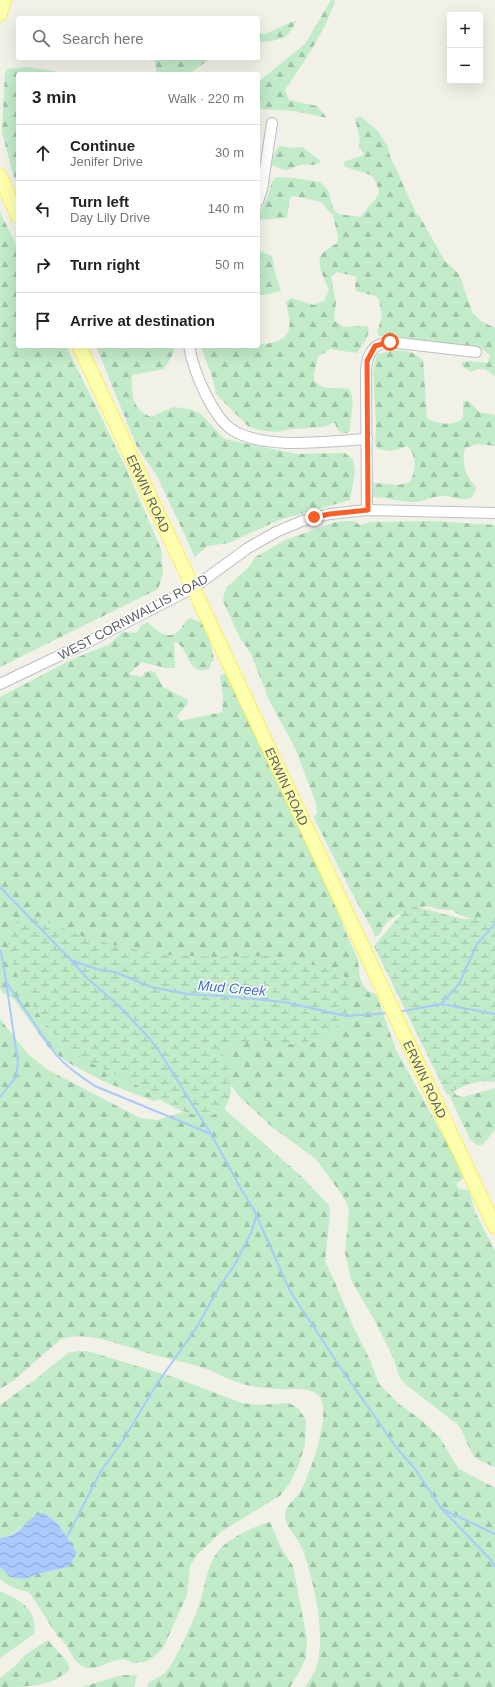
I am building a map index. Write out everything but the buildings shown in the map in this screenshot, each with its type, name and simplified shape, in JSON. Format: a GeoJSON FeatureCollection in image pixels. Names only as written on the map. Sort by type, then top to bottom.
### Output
{"type":"FeatureCollection","features":[{"type":"Feature","properties":{"kind":"main road"},"geometry":{"type":"LineString","coordinates":[[0,14],[4,0]]}},
{"type":"Feature","properties":{"kind":"main road"},"geometry":{"type":"LineString","coordinates":[[0,176],[16,212]]}},
{"type":"Feature","properties":{"kind":"main road","name":"ERWIN ROAD"},"geometry":{"type":"LineString","coordinates":[[80,348],[495,1227]]}},
{"type":"Feature","properties":{"kind":"street"},"geometry":{"type":"LineString","coordinates":[[260,195],[272,123]]}},
{"type":"Feature","properties":{"kind":"street"},"geometry":{"type":"LineString","coordinates":[[368,510],[366,371],[367,361],[372,350],[380,344],[390,342],[476,352]]}},
{"type":"Feature","properties":{"kind":"street"},"geometry":{"type":"LineString","coordinates":[[190,348],[197,377],[209,400],[225,424],[237,432],[251,438],[276,443],[367,439]]}},
{"type":"Feature","properties":{"kind":"street","name":"WEST CORNWALLIS ROAD"},"geometry":{"type":"LineString","coordinates":[[0,684],[86,643],[193,588],[248,548],[290,525],[330,514],[368,510],[495,513]]}},
{"type":"Feature","properties":{"kind":"green space"},"geometry":{"type":"Polygon","coordinates":[[[331,0],[335,0],[320,35],[285,90],[289,100],[317,106],[327,118],[294,111],[262,109],[260,108],[260,80],[305,44],[331,0]]]}},
{"type":"Feature","properties":{"kind":"green space"},"geometry":{"type":"Polygon","coordinates":[[[296,20],[290,32],[282,38],[260,42],[260,33],[265,34],[296,20]]]}},
{"type":"Feature","properties":{"kind":"green space"},"geometry":{"type":"Polygon","coordinates":[[[154,60],[208,60],[192,72],[157,72],[154,60]]]}},
{"type":"Feature","properties":{"kind":"green space"},"geometry":{"type":"Polygon","coordinates":[[[27,67],[59,72],[16,72],[16,178],[14,178],[2,132],[5,74],[7,69],[27,67]]]}},
{"type":"Feature","properties":{"kind":"green space"},"geometry":{"type":"Polygon","coordinates":[[[360,116],[377,130],[387,145],[390,156],[416,213],[420,217],[445,261],[459,274],[473,314],[481,321],[495,328],[495,377],[484,369],[471,372],[461,365],[463,362],[469,361],[488,363],[490,355],[481,348],[379,336],[377,332],[382,317],[379,299],[375,296],[356,291],[355,286],[357,277],[337,272],[331,277],[336,302],[334,320],[344,327],[368,326],[369,329],[366,340],[357,353],[330,349],[318,357],[314,379],[316,383],[324,387],[349,389],[353,404],[350,431],[347,433],[341,433],[337,429],[335,423],[324,427],[292,429],[275,432],[258,430],[248,426],[216,394],[212,376],[202,348],[260,348],[260,343],[266,344],[274,342],[286,336],[289,321],[286,302],[291,298],[314,305],[325,300],[329,290],[321,272],[320,258],[327,249],[337,243],[338,237],[333,215],[322,202],[295,196],[290,197],[287,218],[260,220],[260,211],[267,199],[272,182],[276,177],[293,178],[320,182],[328,190],[334,210],[338,214],[360,217],[378,196],[379,191],[375,180],[371,175],[345,167],[343,162],[364,155],[359,146],[360,140],[355,119],[360,116]]]}},
{"type":"Feature","properties":{"kind":"green space"},"geometry":{"type":"Polygon","coordinates":[[[278,147],[293,148],[302,147],[321,161],[314,165],[300,165],[287,170],[278,168],[270,163],[278,147]]]}},
{"type":"Feature","properties":{"kind":"green space"},"geometry":{"type":"Polygon","coordinates":[[[0,212],[16,245],[16,348],[67,348],[127,470],[161,549],[163,574],[158,589],[0,667],[0,212]]]}},
{"type":"Feature","properties":{"kind":"green space"},"geometry":{"type":"Polygon","coordinates":[[[260,251],[272,256],[275,273],[281,291],[260,295],[260,251]]]}},
{"type":"Feature","properties":{"kind":"green space"},"geometry":{"type":"Polygon","coordinates":[[[97,348],[174,348],[173,354],[164,369],[132,375],[134,400],[136,405],[144,414],[151,417],[173,407],[190,409],[201,414],[224,439],[297,454],[345,453],[353,460],[355,472],[350,500],[279,520],[229,543],[207,546],[195,557],[157,476],[137,447],[97,348]]]}},
{"type":"Feature","properties":{"kind":"green space"},"geometry":{"type":"Polygon","coordinates":[[[398,350],[411,352],[423,360],[427,418],[445,424],[455,423],[463,418],[463,401],[469,401],[479,412],[495,415],[495,446],[477,444],[465,448],[463,459],[465,469],[472,483],[476,487],[471,497],[467,499],[443,496],[410,502],[373,497],[373,483],[399,485],[410,482],[415,464],[413,455],[408,446],[391,451],[378,449],[375,444],[376,424],[373,372],[377,354],[398,350]]]}},
{"type":"Feature","properties":{"kind":"green space"},"geometry":{"type":"Polygon","coordinates":[[[354,521],[360,525],[371,522],[433,521],[495,525],[495,1010],[476,920],[459,915],[452,910],[438,909],[428,906],[410,908],[386,923],[379,935],[375,937],[317,824],[313,815],[315,816],[317,813],[316,803],[295,748],[269,700],[251,654],[240,638],[223,601],[227,587],[250,566],[254,558],[285,540],[336,522],[354,521]]]}},
{"type":"Feature","properties":{"kind":"green space"},"geometry":{"type":"Polygon","coordinates":[[[190,618],[202,623],[208,633],[214,659],[209,669],[202,670],[193,667],[183,649],[179,644],[174,642],[175,668],[166,668],[142,662],[129,674],[142,677],[145,672],[151,671],[155,673],[163,687],[188,700],[187,705],[177,716],[180,721],[222,712],[223,696],[220,676],[227,672],[335,901],[344,928],[358,960],[360,978],[365,988],[377,996],[396,1050],[463,1172],[464,1178],[456,1184],[459,1189],[469,1190],[475,1212],[495,1251],[495,1467],[477,1459],[457,1424],[405,1384],[400,1378],[392,1355],[375,1321],[351,1280],[345,1253],[349,1212],[347,1203],[316,1159],[272,1127],[239,1096],[232,1086],[218,1083],[175,1097],[153,1101],[105,1082],[67,1062],[49,1048],[13,998],[3,993],[0,988],[0,697],[73,659],[110,644],[122,632],[137,633],[141,625],[148,622],[160,632],[169,635],[178,632],[190,618]]]}},
{"type":"Feature","properties":{"kind":"green space"},"geometry":{"type":"Polygon","coordinates":[[[409,905],[463,919],[493,918],[495,916],[495,1082],[476,1082],[447,1095],[374,946],[409,905]]]}},
{"type":"Feature","properties":{"kind":"green space"},"geometry":{"type":"Polygon","coordinates":[[[36,918],[90,939],[153,954],[215,957],[272,956],[336,970],[345,977],[349,986],[350,997],[346,1016],[324,1039],[301,1046],[255,1040],[233,1045],[225,1050],[223,1055],[227,1063],[231,1083],[228,1102],[223,1110],[215,1114],[204,1116],[187,1113],[170,1105],[131,1082],[79,1056],[55,1035],[44,1022],[26,994],[19,979],[13,964],[8,941],[8,934],[13,925],[22,920],[36,918]]]}},
{"type":"Feature","properties":{"kind":"green space"},"geometry":{"type":"Polygon","coordinates":[[[0,1019],[28,1054],[48,1070],[140,1118],[157,1120],[209,1104],[216,1104],[223,1108],[300,1175],[329,1205],[330,1214],[325,1261],[353,1326],[370,1360],[379,1384],[400,1405],[420,1419],[441,1439],[459,1469],[495,1488],[495,1687],[305,1687],[313,1674],[317,1663],[320,1647],[319,1619],[314,1588],[306,1560],[300,1544],[287,1523],[285,1513],[303,1486],[318,1445],[323,1415],[323,1404],[319,1396],[315,1393],[300,1389],[273,1389],[247,1385],[230,1380],[212,1371],[197,1366],[105,1340],[78,1336],[67,1337],[60,1340],[13,1381],[0,1389],[0,1019]]]}},
{"type":"Feature","properties":{"kind":"green space"},"geometry":{"type":"Polygon","coordinates":[[[444,1084],[451,1086],[456,1095],[463,1097],[495,1088],[495,1130],[482,1145],[477,1145],[470,1139],[444,1084]]]}},
{"type":"Feature","properties":{"kind":"green space"},"geometry":{"type":"Polygon","coordinates":[[[86,1351],[97,1354],[176,1378],[242,1403],[256,1405],[289,1403],[298,1408],[306,1420],[305,1445],[299,1464],[291,1481],[281,1495],[222,1531],[197,1555],[190,1566],[187,1595],[163,1648],[154,1657],[145,1662],[134,1663],[124,1659],[113,1661],[95,1668],[87,1668],[80,1665],[74,1659],[65,1643],[56,1634],[30,1593],[12,1587],[0,1579],[0,1567],[10,1577],[24,1579],[68,1567],[77,1553],[58,1524],[32,1518],[14,1533],[0,1538],[0,1405],[36,1379],[68,1353],[86,1351]]]}},
{"type":"Feature","properties":{"kind":"green space"},"geometry":{"type":"Polygon","coordinates":[[[270,1522],[281,1548],[293,1566],[307,1639],[306,1658],[290,1687],[147,1687],[149,1682],[165,1673],[179,1651],[198,1608],[210,1566],[216,1554],[221,1548],[237,1536],[270,1522]]]}},
{"type":"Feature","properties":{"kind":"green space"},"geometry":{"type":"Polygon","coordinates":[[[0,1591],[26,1606],[30,1611],[33,1618],[34,1634],[0,1658],[0,1591]]]}},
{"type":"Feature","properties":{"kind":"green space"},"geometry":{"type":"Polygon","coordinates":[[[48,1640],[68,1663],[69,1670],[62,1676],[46,1683],[19,1687],[0,1687],[0,1678],[14,1667],[25,1655],[48,1640]]]}},
{"type":"Feature","properties":{"kind":"green space"},"geometry":{"type":"Polygon","coordinates":[[[122,1675],[137,1675],[134,1687],[82,1687],[122,1675]]]}},
{"type":"Feature","properties":{"kind":"water"},"geometry":{"type":"Polygon","coordinates":[[[44,1513],[58,1524],[77,1553],[68,1567],[24,1579],[10,1577],[0,1567],[0,1538],[14,1534],[33,1517],[44,1513]]]}},
{"type":"Feature","properties":{"kind":"waterway","name":"Mud Creek"},"geometry":{"type":"LineString","coordinates":[[0,887],[71,960],[96,969],[115,972],[151,987],[188,994],[284,1002],[346,1016],[389,1013]]}},
{"type":"Feature","properties":{"kind":"waterway"},"geometry":{"type":"LineString","coordinates":[[441,1004],[459,984],[477,944],[495,924]]}},
{"type":"Feature","properties":{"kind":"waterway"},"geometry":{"type":"LineString","coordinates":[[0,950],[3,961],[18,1063],[16,1077],[0,1097]]}},
{"type":"Feature","properties":{"kind":"waterway"},"geometry":{"type":"LineString","coordinates":[[71,960],[87,978],[118,1005],[150,1039],[159,1051],[211,1134],[254,1210],[290,1291],[342,1370],[396,1447],[415,1469],[441,1508],[491,1560],[495,1567]]}},
{"type":"Feature","properties":{"kind":"waterway"},"geometry":{"type":"LineString","coordinates":[[6,982],[54,1052],[78,1075],[95,1086],[211,1134]]}},
{"type":"Feature","properties":{"kind":"waterway","name":"Mud Creek"},"geometry":{"type":"LineString","coordinates":[[398,1012],[441,1004],[495,1014]]}},
{"type":"Feature","properties":{"kind":"waterway"},"geometry":{"type":"LineString","coordinates":[[65,1538],[67,1537],[101,1471],[122,1442],[158,1382],[195,1330],[221,1284],[234,1266],[251,1233],[256,1217]]}},
{"type":"Feature","properties":{"kind":"waterway"},"geometry":{"type":"LineString","coordinates":[[442,1509],[495,1534]]}},
{"type":"Feature","properties":{"kind":"route"},"geometry":{"type":"LineString","coordinates":[[314,517],[368,510],[367,361],[375,346],[384,342],[390,342]]}}]}
